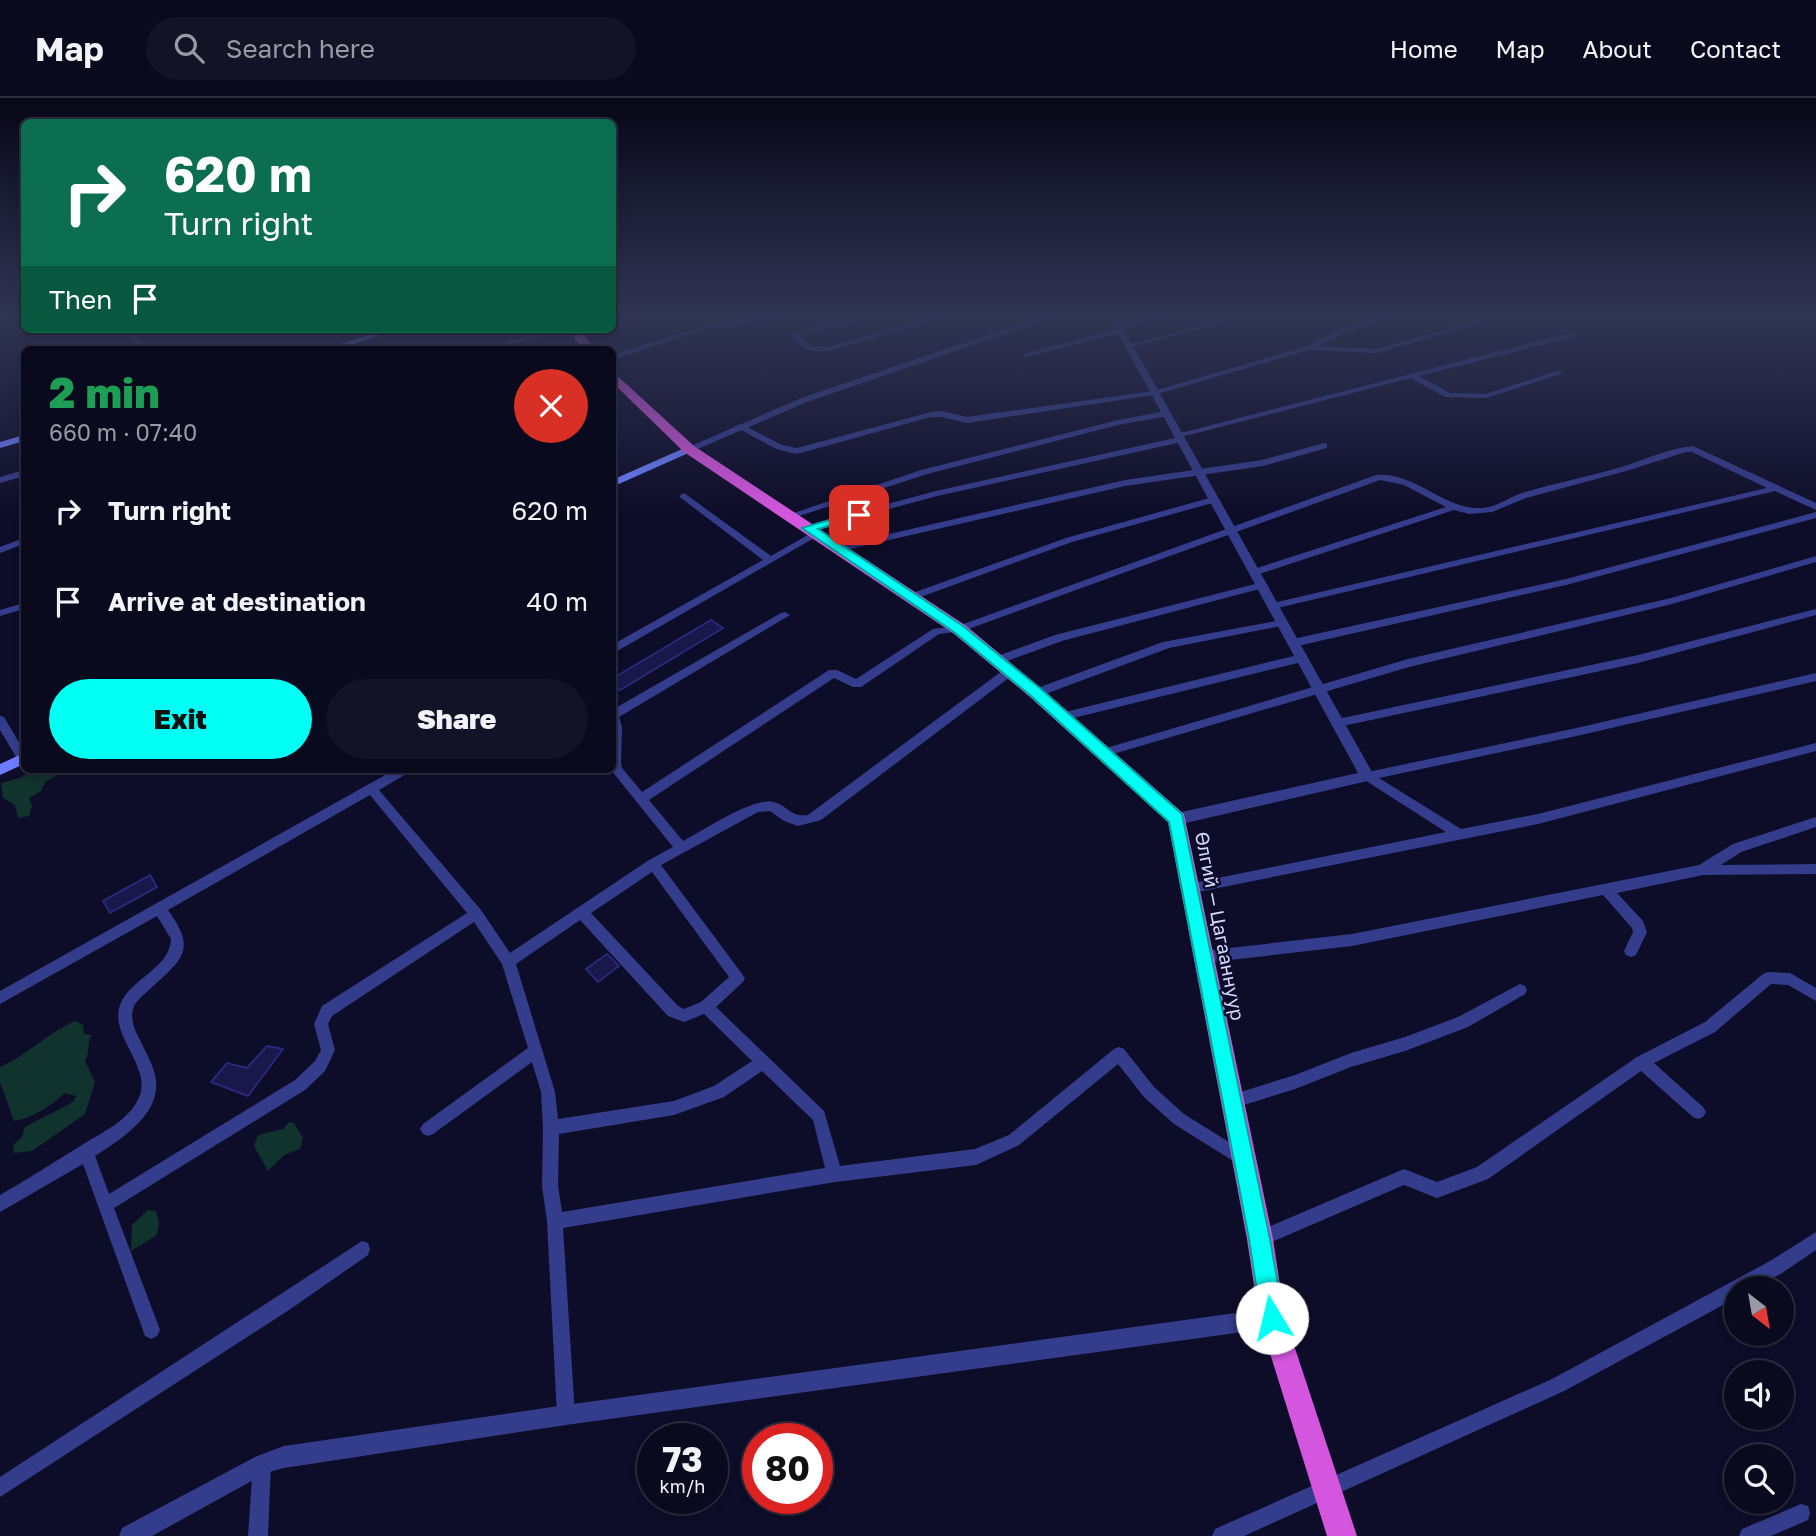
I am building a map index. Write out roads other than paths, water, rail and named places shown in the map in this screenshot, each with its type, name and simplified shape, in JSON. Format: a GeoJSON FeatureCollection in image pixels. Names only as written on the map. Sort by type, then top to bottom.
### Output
{"type":"FeatureCollection","features":[{"type":"Feature","properties":{"kind":"highway","name":"Өлгий — Цагааннуур"},"geometry":{"type":"LineString","coordinates":[[619,382],[689,449],[959,629],[1036,692],[1177,819],[1188,889],[1260,1239],[1272,1318],[1342,1536]]}},
{"type":"Feature","properties":{"kind":"main road"},"geometry":{"type":"LineString","coordinates":[[0,445],[21,437]]}},
{"type":"Feature","properties":{"kind":"main road"},"geometry":{"type":"LineString","coordinates":[[616,482],[689,449]]}},
{"type":"Feature","properties":{"kind":"main road"},"geometry":{"type":"LineString","coordinates":[[0,770],[21,760]]}},
{"type":"Feature","properties":{"kind":"street"},"geometry":{"type":"LineString","coordinates":[[689,449],[738,426],[857,382]]}},
{"type":"Feature","properties":{"kind":"street"},"geometry":{"type":"LineString","coordinates":[[1148,382],[1367,776],[1460,835]]}},
{"type":"Feature","properties":{"kind":"street"},"geometry":{"type":"LineString","coordinates":[[738,426],[779,447],[797,451],[931,415],[942,414],[967,419],[1154,393],[1192,382]]}},
{"type":"Feature","properties":{"kind":"street"},"geometry":{"type":"LineString","coordinates":[[616,648],[770,559],[812,531],[936,494],[1178,438],[1390,382]]}},
{"type":"Feature","properties":{"kind":"street"},"geometry":{"type":"LineString","coordinates":[[1424,382],[1448,395],[1486,396],[1531,382]]}},
{"type":"Feature","properties":{"kind":"street"},"geometry":{"type":"LineString","coordinates":[[790,516],[924,471],[1165,414]]}},
{"type":"Feature","properties":{"kind":"street"},"geometry":{"type":"LineString","coordinates":[[837,549],[1125,483],[1263,463],[1324,446]]}},
{"type":"Feature","properties":{"kind":"street"},"geometry":{"type":"LineString","coordinates":[[641,799],[833,673],[857,684],[937,631],[959,629],[1379,477],[1393,477],[1409,482],[1452,508],[1468,512],[1496,509],[1520,497],[1637,465],[1683,449],[1693,449],[1816,507]]}},
{"type":"Feature","properties":{"kind":"street"},"geometry":{"type":"LineString","coordinates":[[0,480],[21,474]]}},
{"type":"Feature","properties":{"kind":"street"},"geometry":{"type":"LineString","coordinates":[[1273,606],[1777,488]]}},
{"type":"Feature","properties":{"kind":"street"},"geometry":{"type":"LineString","coordinates":[[684,496],[770,559]]}},
{"type":"Feature","properties":{"kind":"street"},"geometry":{"type":"LineString","coordinates":[[911,597],[1069,540],[1213,499]]}},
{"type":"Feature","properties":{"kind":"street"},"geometry":{"type":"LineString","coordinates":[[1255,572],[1452,508]]}},
{"type":"Feature","properties":{"kind":"street"},"geometry":{"type":"LineString","coordinates":[[1293,643],[1566,582],[1816,515]]}},
{"type":"Feature","properties":{"kind":"street"},"geometry":{"type":"LineString","coordinates":[[0,550],[21,542]]}},
{"type":"Feature","properties":{"kind":"street"},"geometry":{"type":"LineString","coordinates":[[1103,753],[1408,663],[1672,601],[1816,559]]}},
{"type":"Feature","properties":{"kind":"street"},"geometry":{"type":"LineString","coordinates":[[508,962],[653,864],[756,807],[772,806],[794,821],[805,822],[817,817],[1004,666],[1059,638],[1263,586]]}},
{"type":"Feature","properties":{"kind":"street"},"geometry":{"type":"LineString","coordinates":[[0,613],[21,607]]}},
{"type":"Feature","properties":{"kind":"street"},"geometry":{"type":"LineString","coordinates":[[1338,723],[1618,662],[1754,630],[1816,612]]}},
{"type":"Feature","properties":{"kind":"street"},"geometry":{"type":"LineString","coordinates":[[616,713],[785,615]]}},
{"type":"Feature","properties":{"kind":"street"},"geometry":{"type":"LineString","coordinates":[[1036,692],[1167,645],[1282,623]]}},
{"type":"Feature","properties":{"kind":"street"},"geometry":{"type":"LineString","coordinates":[[1061,717],[1303,658]]}},
{"type":"Feature","properties":{"kind":"street"},"geometry":{"type":"LineString","coordinates":[[1177,819],[1816,677]]}},
{"type":"Feature","properties":{"kind":"street"},"geometry":{"type":"LineString","coordinates":[[0,720],[21,753]]}},
{"type":"Feature","properties":{"kind":"street"},"geometry":{"type":"LineString","coordinates":[[1188,889],[1538,819],[1816,747]]}},
{"type":"Feature","properties":{"kind":"street"},"geometry":{"type":"LineString","coordinates":[[616,766],[681,848]]}},
{"type":"Feature","properties":{"kind":"street"},"geometry":{"type":"LineString","coordinates":[[0,998],[372,789],[384,775]]}},
{"type":"Feature","properties":{"kind":"street"},"geometry":{"type":"LineString","coordinates":[[372,789],[476,914],[508,962],[536,1051],[548,1092],[551,1128],[550,1186],[555,1221],[566,1415]]}},
{"type":"Feature","properties":{"kind":"street"},"geometry":{"type":"LineString","coordinates":[[1703,870],[1737,848],[1816,822]]}},
{"type":"Feature","properties":{"kind":"street"},"geometry":{"type":"LineString","coordinates":[[582,913],[673,1011],[684,1016],[706,1007],[738,978],[653,864]]}},
{"type":"Feature","properties":{"kind":"street"},"geometry":{"type":"LineString","coordinates":[[1203,957],[1352,940],[1703,870],[1816,869]]}},
{"type":"Feature","properties":{"kind":"street"},"geometry":{"type":"LineString","coordinates":[[1605,888],[1638,925],[1640,932],[1631,951]]}},
{"type":"Feature","properties":{"kind":"street"},"geometry":{"type":"LineString","coordinates":[[0,1204],[123,1128],[148,1097],[151,1079],[124,1018],[128,1004],[173,958],[178,947],[178,937],[159,907]]}},
{"type":"Feature","properties":{"kind":"street"},"geometry":{"type":"LineString","coordinates":[[105,1205],[300,1085],[320,1066],[328,1050],[321,1024],[327,1011],[476,914]]}},
{"type":"Feature","properties":{"kind":"street"},"geometry":{"type":"LineString","coordinates":[[1260,1239],[1404,1177],[1437,1190],[1482,1173],[1642,1062],[1710,1027],[1768,978],[1790,979],[1816,995]]}},
{"type":"Feature","properties":{"kind":"street"},"geometry":{"type":"LineString","coordinates":[[1231,1102],[1463,1022],[1520,990]]}},
{"type":"Feature","properties":{"kind":"street"},"geometry":{"type":"LineString","coordinates":[[706,1007],[819,1116],[835,1174]]}},
{"type":"Feature","properties":{"kind":"street"},"geometry":{"type":"LineString","coordinates":[[428,1129],[536,1051]]}},
{"type":"Feature","properties":{"kind":"street"},"geometry":{"type":"LineString","coordinates":[[555,1221],[835,1174],[955,1162],[997,1150],[1014,1140],[1119,1054],[1149,1092],[1179,1119],[1242,1159]]}},
{"type":"Feature","properties":{"kind":"street"},"geometry":{"type":"LineString","coordinates":[[551,1128],[674,1108],[719,1092],[763,1062]]}},
{"type":"Feature","properties":{"kind":"street"},"geometry":{"type":"LineString","coordinates":[[1642,1062],[1698,1112]]}},
{"type":"Feature","properties":{"kind":"street"},"geometry":{"type":"LineString","coordinates":[[86,1152],[151,1329]]}},
{"type":"Feature","properties":{"kind":"street"},"geometry":{"type":"LineString","coordinates":[[1760,1276],[1816,1240]]}},
{"type":"Feature","properties":{"kind":"street"},"geometry":{"type":"LineString","coordinates":[[0,1488],[283,1304],[362,1249]]}},
{"type":"Feature","properties":{"kind":"street"},"geometry":{"type":"LineString","coordinates":[[1222,1536],[1558,1385],[1724,1296]]}},
{"type":"Feature","properties":{"kind":"street"},"geometry":{"type":"LineString","coordinates":[[130,1536],[261,1464],[284,1457],[566,1415],[1272,1318]]}},
{"type":"Feature","properties":{"kind":"street"},"geometry":{"type":"LineString","coordinates":[[258,1536],[261,1464]]}},
{"type":"Feature","properties":{"kind":"street"},"geometry":{"type":"LineString","coordinates":[[1749,1536],[1801,1513]]}}]}
